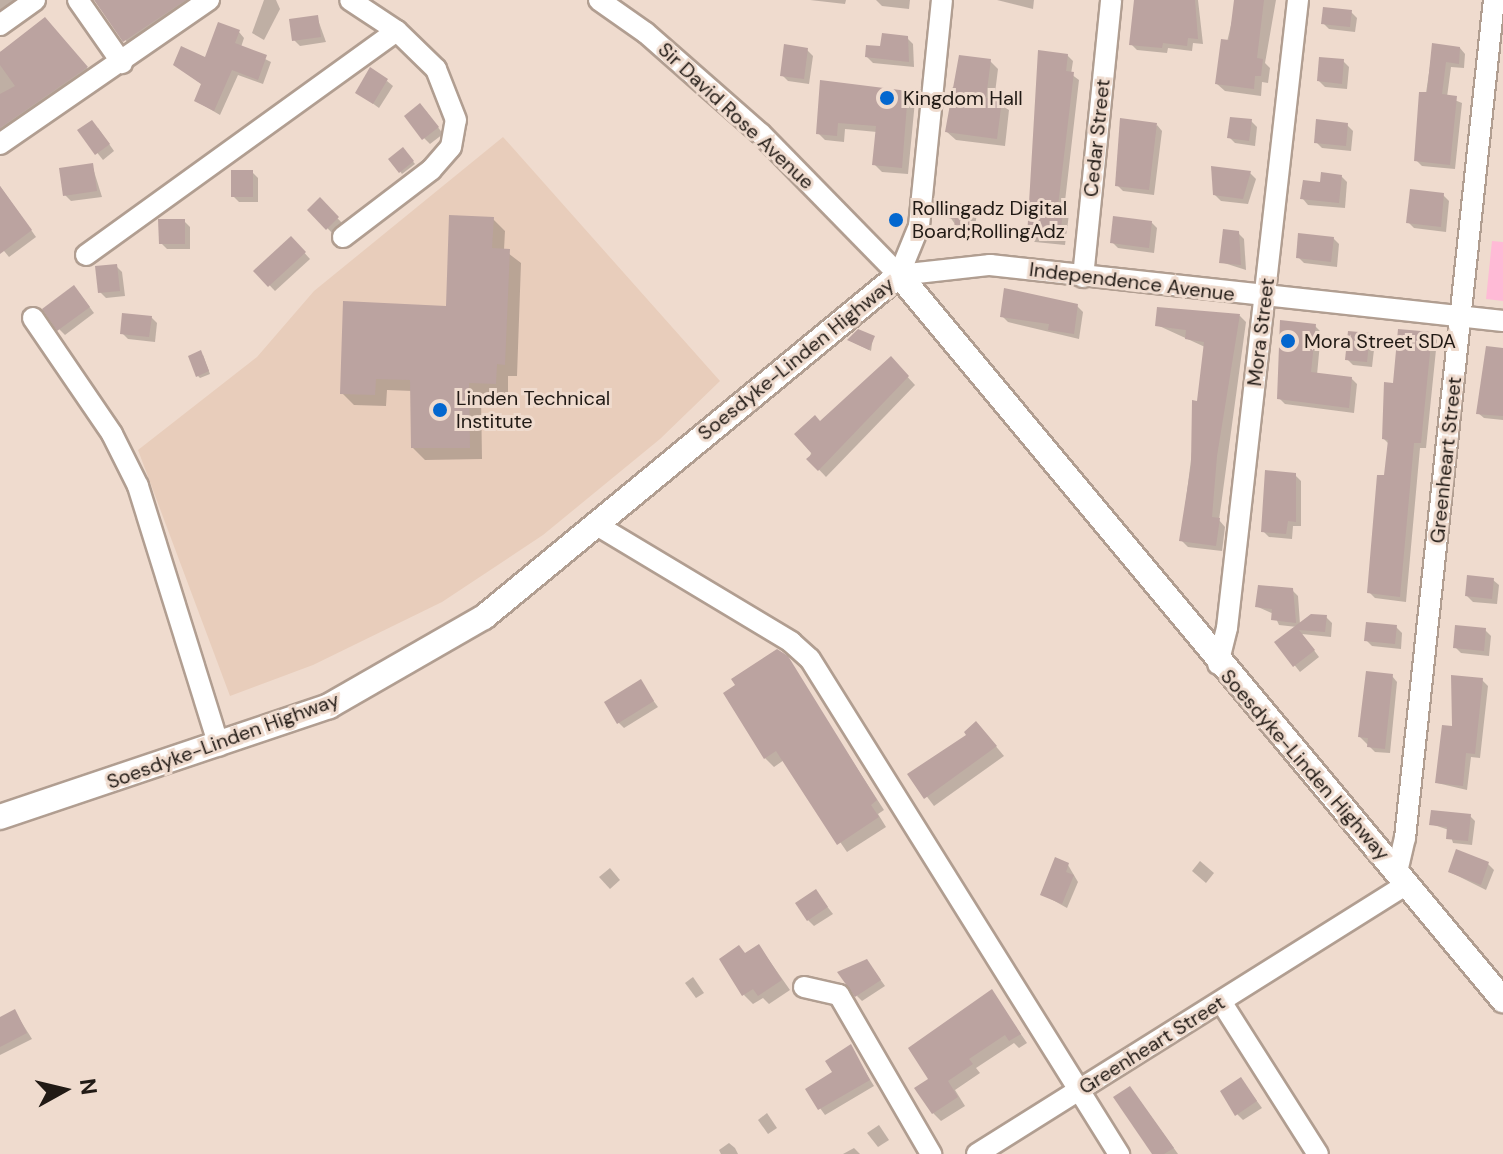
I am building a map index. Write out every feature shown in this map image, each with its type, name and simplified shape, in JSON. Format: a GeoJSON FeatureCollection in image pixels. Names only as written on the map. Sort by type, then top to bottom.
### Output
{"type":"FeatureCollection","features":[{"type":"Feature","properties":{"kind":"main road","name":"Soesdyke-Linden Highway"},"geometry":{"type":"LineString","coordinates":[[0,817],[219,746],[329,706],[484,617],[899,275],[1218,664],[1503,1000]]}},
{"type":"Feature","properties":{"kind":"street"},"geometry":{"type":"LineString","coordinates":[[0,25],[35,0]]}},
{"type":"Feature","properties":{"kind":"street"},"geometry":{"type":"LineString","coordinates":[[78,0],[122,63]]}},
{"type":"Feature","properties":{"kind":"street"},"geometry":{"type":"LineString","coordinates":[[0,144],[122,63],[209,0]]}},
{"type":"Feature","properties":{"kind":"street"},"geometry":{"type":"LineString","coordinates":[[343,237],[431,170],[451,147],[456,120],[450,94],[436,69],[397,31],[350,0]]}},
{"type":"Feature","properties":{"kind":"street","name":"Sir David Rose Avenue"},"geometry":{"type":"LineString","coordinates":[[599,0],[646,33],[761,134],[899,275]]}},
{"type":"Feature","properties":{"kind":"street"},"geometry":{"type":"LineString","coordinates":[[899,275],[919,226],[942,0]]}},
{"type":"Feature","properties":{"kind":"street","name":"Cedar Street"},"geometry":{"type":"LineString","coordinates":[[1083,277],[1111,0]]}},
{"type":"Feature","properties":{"kind":"street","name":"Mora Street"},"geometry":{"type":"LineString","coordinates":[[1218,664],[1227,628],[1298,0]]}},
{"type":"Feature","properties":{"kind":"street","name":"Greenheart Street"},"geometry":{"type":"LineString","coordinates":[[977,1154],[1222,1003],[1402,878],[1494,0]]}},
{"type":"Feature","properties":{"kind":"street"},"geometry":{"type":"LineString","coordinates":[[86,255],[397,31]]}},
{"type":"Feature","properties":{"kind":"street","name":"Independence Avenue"},"geometry":{"type":"LineString","coordinates":[[899,275],[990,265],[1265,299],[1503,321]]}},
{"type":"Feature","properties":{"kind":"street"},"geometry":{"type":"LineString","coordinates":[[33,318],[112,434],[138,486],[219,746]]}},
{"type":"Feature","properties":{"kind":"street"},"geometry":{"type":"LineString","coordinates":[[595,524],[791,642],[810,659],[1119,1154]]}},
{"type":"Feature","properties":{"kind":"street"},"geometry":{"type":"LineString","coordinates":[[804,987],[839,995],[931,1154]]}},
{"type":"Feature","properties":{"kind":"street"},"geometry":{"type":"LineString","coordinates":[[1222,1003],[1318,1154]]}},
{"type":"Feature","properties":{"kind":"shaded area","name":"Linden Technical Institute"},"geometry":{"type":"Polygon","coordinates":[[[503,137],[720,381],[660,439],[543,535],[442,602],[313,665],[230,696],[138,450],[257,357],[314,291],[503,137]]]}},
{"type":"Feature","properties":{"kind":"shaded area"},"geometry":{"type":"Polygon","coordinates":[[[1492,241],[1503,242],[1503,301],[1486,299],[1492,241]]]}},
{"type":"Feature","properties":{"kind":"building"},"geometry":{"type":"Polygon","coordinates":[[[94,0],[186,0],[123,42],[94,0]]]}},
{"type":"Feature","properties":{"kind":"building"},"geometry":{"type":"Polygon","coordinates":[[[1134,0],[1195,0],[1198,39],[1188,38],[1187,46],[1163,43],[1162,48],[1129,45],[1134,0]]]}},
{"type":"Feature","properties":{"kind":"building"},"geometry":{"type":"Polygon","coordinates":[[[1234,0],[1264,0],[1257,58],[1263,59],[1261,76],[1255,76],[1254,89],[1215,84],[1221,39],[1229,40],[1234,0]]]}},
{"type":"Feature","properties":{"kind":"building"},"geometry":{"type":"Polygon","coordinates":[[[1323,7],[1352,10],[1350,27],[1321,24],[1323,7]]]}},
{"type":"Feature","properties":{"kind":"building"},"geometry":{"type":"Polygon","coordinates":[[[318,15],[321,37],[292,41],[289,19],[318,15]]]}},
{"type":"Feature","properties":{"kind":"building"},"geometry":{"type":"Polygon","coordinates":[[[45,17],[88,67],[0,128],[0,94],[15,86],[0,65],[0,52],[45,17]]]}},
{"type":"Feature","properties":{"kind":"building"},"geometry":{"type":"Polygon","coordinates":[[[218,22],[240,30],[235,43],[267,55],[258,80],[232,70],[214,111],[194,101],[201,84],[173,65],[181,46],[205,57],[218,22]]]}},
{"type":"Feature","properties":{"kind":"building"},"geometry":{"type":"Polygon","coordinates":[[[882,33],[908,36],[909,62],[865,57],[866,45],[880,46],[882,33]]]}},
{"type":"Feature","properties":{"kind":"building"},"geometry":{"type":"Polygon","coordinates":[[[1432,43],[1460,47],[1459,64],[1446,62],[1442,94],[1457,96],[1450,165],[1414,161],[1419,92],[1427,92],[1432,43]]]}},
{"type":"Feature","properties":{"kind":"building"},"geometry":{"type":"Polygon","coordinates":[[[784,44],[808,48],[804,79],[780,76],[784,44]]]}},
{"type":"Feature","properties":{"kind":"building"},"geometry":{"type":"Polygon","coordinates":[[[1038,50],[1068,54],[1066,71],[1074,72],[1058,206],[1064,207],[1059,241],[1027,237],[1038,50]]]}},
{"type":"Feature","properties":{"kind":"building"},"geometry":{"type":"Polygon","coordinates":[[[959,55],[991,59],[986,98],[1002,100],[997,139],[945,132],[959,55]]]}},
{"type":"Feature","properties":{"kind":"building"},"geometry":{"type":"Polygon","coordinates":[[[1319,57],[1344,59],[1342,84],[1317,81],[1319,57]]]}},
{"type":"Feature","properties":{"kind":"building"},"geometry":{"type":"Polygon","coordinates":[[[370,67],[388,79],[373,104],[355,93],[370,67]]]}},
{"type":"Feature","properties":{"kind":"building"},"geometry":{"type":"Polygon","coordinates":[[[820,80],[908,91],[902,168],[872,165],[876,126],[838,123],[837,136],[816,134],[820,80]]]}},
{"type":"Feature","properties":{"kind":"building"},"geometry":{"type":"Polygon","coordinates":[[[420,103],[439,127],[422,140],[404,116],[420,103]]]}},
{"type":"Feature","properties":{"kind":"building"},"geometry":{"type":"Polygon","coordinates":[[[1230,117],[1252,119],[1249,141],[1227,138],[1230,117]]]}},
{"type":"Feature","properties":{"kind":"building"},"geometry":{"type":"Polygon","coordinates":[[[1120,118],[1157,123],[1149,190],[1115,186],[1120,118]]]}},
{"type":"Feature","properties":{"kind":"building"},"geometry":{"type":"Polygon","coordinates":[[[1316,119],[1348,123],[1346,146],[1314,143],[1316,119]]]}},
{"type":"Feature","properties":{"kind":"building"},"geometry":{"type":"Polygon","coordinates":[[[92,120],[110,144],[95,155],[77,130],[92,120]]]}},
{"type":"Feature","properties":{"kind":"building"},"geometry":{"type":"Polygon","coordinates":[[[403,147],[414,161],[399,173],[388,159],[403,147]]]}},
{"type":"Feature","properties":{"kind":"building"},"geometry":{"type":"Polygon","coordinates":[[[93,163],[97,191],[63,196],[59,168],[93,163]]]}},
{"type":"Feature","properties":{"kind":"building"},"geometry":{"type":"Polygon","coordinates":[[[1211,166],[1251,171],[1243,199],[1213,195],[1211,166]]]}},
{"type":"Feature","properties":{"kind":"building"},"geometry":{"type":"Polygon","coordinates":[[[231,170],[253,170],[253,197],[231,197],[231,170]]]}},
{"type":"Feature","properties":{"kind":"building"},"geometry":{"type":"Polygon","coordinates":[[[1321,172],[1342,175],[1339,203],[1300,199],[1303,180],[1320,182],[1321,172]]]}},
{"type":"Feature","properties":{"kind":"building"},"geometry":{"type":"Polygon","coordinates":[[[0,186],[32,230],[0,254],[0,186]]]}},
{"type":"Feature","properties":{"kind":"building"},"geometry":{"type":"Polygon","coordinates":[[[1410,189],[1444,193],[1441,227],[1406,223],[1410,189]]]}},
{"type":"Feature","properties":{"kind":"building"},"geometry":{"type":"Polygon","coordinates":[[[320,197],[339,217],[326,230],[307,210],[320,197]]]}},
{"type":"Feature","properties":{"kind":"building"},"geometry":{"type":"Polygon","coordinates":[[[950,202],[972,205],[969,231],[954,229],[955,219],[948,218],[950,202]]]}},
{"type":"Feature","properties":{"kind":"building"},"geometry":{"type":"Polygon","coordinates":[[[449,215],[494,217],[492,248],[510,249],[505,365],[497,364],[496,384],[469,383],[470,448],[411,448],[410,380],[376,379],[375,395],[340,394],[343,301],[446,306],[449,215]]]}},
{"type":"Feature","properties":{"kind":"building"},"geometry":{"type":"Polygon","coordinates":[[[1113,216],[1152,221],[1149,248],[1110,243],[1113,216]]]}},
{"type":"Feature","properties":{"kind":"building"},"geometry":{"type":"Polygon","coordinates":[[[158,219],[185,219],[185,244],[159,244],[158,219]]]}},
{"type":"Feature","properties":{"kind":"building"},"geometry":{"type":"Polygon","coordinates":[[[1223,229],[1239,231],[1241,265],[1219,263],[1223,229]]]}},
{"type":"Feature","properties":{"kind":"building"},"geometry":{"type":"Polygon","coordinates":[[[1298,233],[1334,237],[1331,262],[1296,258],[1298,233]]]}},
{"type":"Feature","properties":{"kind":"building"},"geometry":{"type":"Polygon","coordinates":[[[291,236],[306,252],[268,287],[253,271],[291,236]]]}},
{"type":"Feature","properties":{"kind":"building"},"geometry":{"type":"Polygon","coordinates":[[[117,264],[120,291],[98,293],[95,266],[117,264]]]}},
{"type":"Feature","properties":{"kind":"building"},"geometry":{"type":"Polygon","coordinates":[[[74,285],[90,307],[57,331],[42,309],[74,285]]]}},
{"type":"Feature","properties":{"kind":"building"},"geometry":{"type":"Polygon","coordinates":[[[1004,288],[1078,304],[1074,334],[1048,330],[1049,324],[1000,317],[1004,288]]]}},
{"type":"Feature","properties":{"kind":"building"},"geometry":{"type":"Polygon","coordinates":[[[1157,307],[1240,314],[1217,456],[1212,517],[1220,518],[1216,546],[1179,541],[1191,465],[1192,400],[1197,401],[1204,342],[1185,339],[1186,330],[1155,326],[1157,307]]]}},
{"type":"Feature","properties":{"kind":"building"},"geometry":{"type":"Polygon","coordinates":[[[122,313],[152,316],[149,337],[120,334],[122,313]]]}},
{"type":"Feature","properties":{"kind":"building"},"geometry":{"type":"Polygon","coordinates":[[[1280,320],[1316,324],[1311,372],[1352,377],[1349,408],[1277,399],[1280,320]]]}},
{"type":"Feature","properties":{"kind":"building"},"geometry":{"type":"Polygon","coordinates":[[[858,329],[875,336],[869,350],[847,340],[858,329]]]}},
{"type":"Feature","properties":{"kind":"building"},"geometry":{"type":"Polygon","coordinates":[[[1398,329],[1432,332],[1421,443],[1414,443],[1400,597],[1367,593],[1377,475],[1384,475],[1388,440],[1382,439],[1384,382],[1393,383],[1398,329]]]}},
{"type":"Feature","properties":{"kind":"building"},"geometry":{"type":"Polygon","coordinates":[[[1348,331],[1370,333],[1367,362],[1345,360],[1348,331]]]}},
{"type":"Feature","properties":{"kind":"building"},"geometry":{"type":"Polygon","coordinates":[[[1486,346],[1503,348],[1503,416],[1476,414],[1486,346]]]}},
{"type":"Feature","properties":{"kind":"building"},"geometry":{"type":"Polygon","coordinates":[[[201,350],[209,371],[196,377],[188,356],[201,350]]]}},
{"type":"Feature","properties":{"kind":"building"},"geometry":{"type":"Polygon","coordinates":[[[891,356],[909,376],[818,471],[806,459],[812,454],[794,434],[815,415],[820,421],[891,356]]]}},
{"type":"Feature","properties":{"kind":"building"},"geometry":{"type":"Polygon","coordinates":[[[1265,470],[1296,473],[1296,522],[1288,521],[1286,534],[1261,532],[1265,470]]]}},
{"type":"Feature","properties":{"kind":"building"},"geometry":{"type":"Polygon","coordinates":[[[1467,575],[1494,578],[1492,599],[1465,596],[1467,575]]]}},
{"type":"Feature","properties":{"kind":"building"},"geometry":{"type":"Polygon","coordinates":[[[1258,585],[1293,588],[1296,623],[1271,620],[1272,609],[1255,607],[1258,585]]]}},
{"type":"Feature","properties":{"kind":"building"},"geometry":{"type":"Polygon","coordinates":[[[1311,614],[1327,615],[1325,632],[1299,630],[1315,650],[1293,667],[1274,642],[1311,614]]]}},
{"type":"Feature","properties":{"kind":"building"},"geometry":{"type":"Polygon","coordinates":[[[1366,622],[1397,625],[1395,644],[1364,641],[1366,622]]]}},
{"type":"Feature","properties":{"kind":"building"},"geometry":{"type":"Polygon","coordinates":[[[1455,625],[1486,628],[1484,651],[1453,648],[1455,625]]]}},
{"type":"Feature","properties":{"kind":"building"},"geometry":{"type":"Polygon","coordinates":[[[777,649],[788,656],[877,800],[871,805],[879,817],[837,845],[776,751],[764,759],[723,693],[735,685],[731,679],[777,649]]]}},
{"type":"Feature","properties":{"kind":"building"},"geometry":{"type":"Polygon","coordinates":[[[1366,671],[1393,674],[1385,749],[1367,747],[1368,738],[1358,737],[1366,671]]]}},
{"type":"Feature","properties":{"kind":"building"},"geometry":{"type":"Polygon","coordinates":[[[1451,675],[1483,678],[1475,754],[1466,753],[1463,786],[1435,783],[1442,725],[1452,726],[1451,675]]]}},
{"type":"Feature","properties":{"kind":"building"},"geometry":{"type":"Polygon","coordinates":[[[641,679],[654,701],[617,724],[604,702],[641,679]]]}},
{"type":"Feature","properties":{"kind":"building"},"geometry":{"type":"Polygon","coordinates":[[[976,721],[997,746],[924,799],[907,774],[966,735],[964,732],[976,721]]]}},
{"type":"Feature","properties":{"kind":"building"},"geometry":{"type":"Polygon","coordinates":[[[1431,810],[1471,814],[1468,841],[1446,839],[1447,827],[1429,825],[1431,810]]]}},
{"type":"Feature","properties":{"kind":"building"},"geometry":{"type":"Polygon","coordinates":[[[1456,849],[1489,862],[1481,885],[1448,872],[1456,849]]]}},
{"type":"Feature","properties":{"kind":"building"},"geometry":{"type":"Polygon","coordinates":[[[1055,857],[1069,863],[1066,872],[1074,875],[1062,904],[1040,895],[1055,857]]]}},
{"type":"Feature","properties":{"kind":"building"},"geometry":{"type":"Polygon","coordinates":[[[816,889],[828,907],[807,921],[795,903],[816,889]]]}},
{"type":"Feature","properties":{"kind":"building"},"geometry":{"type":"Polygon","coordinates":[[[759,944],[782,980],[758,996],[753,989],[742,996],[719,959],[739,945],[745,953],[759,944]]]}},
{"type":"Feature","properties":{"kind":"building"},"geometry":{"type":"Polygon","coordinates":[[[867,959],[881,980],[855,997],[837,972],[867,959]]]}},
{"type":"Feature","properties":{"kind":"building"},"geometry":{"type":"Polygon","coordinates":[[[992,989],[1021,1034],[1009,1041],[1005,1035],[969,1059],[973,1064],[948,1081],[958,1097],[932,1114],[914,1088],[928,1079],[908,1048],[992,989]]]}},
{"type":"Feature","properties":{"kind":"building"},"geometry":{"type":"Polygon","coordinates":[[[15,1009],[27,1033],[0,1047],[0,1017],[15,1009]]]}},
{"type":"Feature","properties":{"kind":"building"},"geometry":{"type":"Polygon","coordinates":[[[851,1044],[870,1080],[818,1110],[805,1089],[832,1072],[825,1061],[851,1044]]]}},
{"type":"Feature","properties":{"kind":"building"},"geometry":{"type":"Polygon","coordinates":[[[1241,1077],[1257,1101],[1235,1116],[1220,1091],[1241,1077]]]}},
{"type":"Feature","properties":{"kind":"building"},"geometry":{"type":"Polygon","coordinates":[[[1130,1086],[1174,1148],[1164,1154],[1152,1154],[1113,1097],[1130,1086]]]}},
{"type":"Feature","properties":{"kind":"place","name":"Kingdom Hall"},"geometry":{"type":"Point","coordinates":[887,98]}},
{"type":"Feature","properties":{"kind":"place","name":"Rollingadz Digital Board;RollingAdz"},"geometry":{"type":"Point","coordinates":[896,220]}},
{"type":"Feature","properties":{"kind":"place","name":"Mora Street SDA"},"geometry":{"type":"Point","coordinates":[1288,341]}},
{"type":"Feature","properties":{"kind":"place","name":"Linden Technical Institute"},"geometry":{"type":"Point","coordinates":[440,410]}}]}
